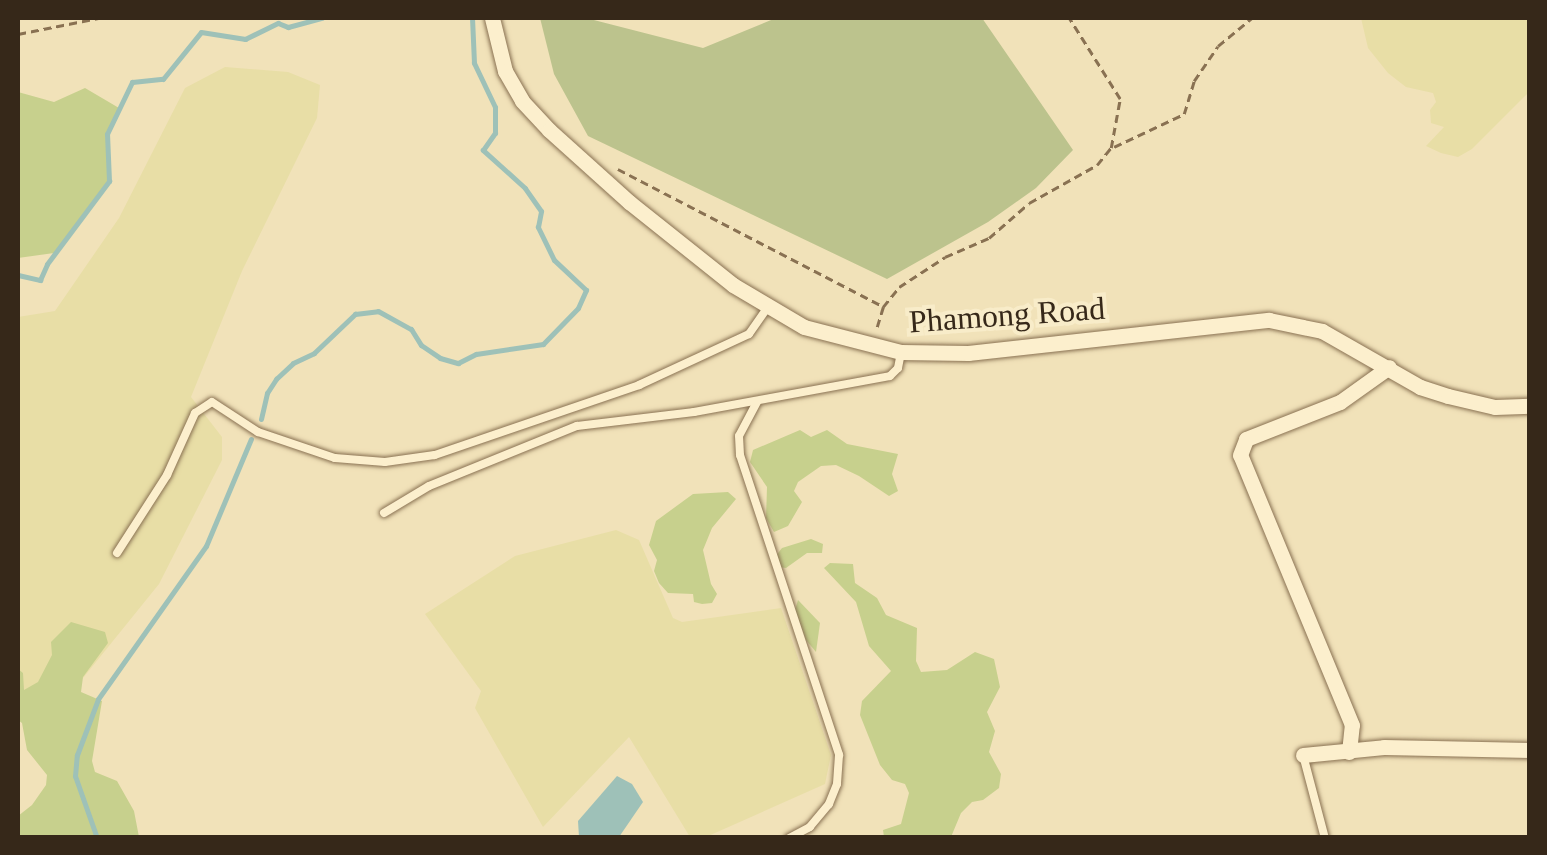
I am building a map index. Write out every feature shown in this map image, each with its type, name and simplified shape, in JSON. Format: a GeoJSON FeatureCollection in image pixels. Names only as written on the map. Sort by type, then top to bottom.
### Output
{"type":"FeatureCollection","features":[{"type":"Feature","properties":{"kind":"street","name":"Phamong Road"},"geometry":{"type":"LineString","coordinates":[[492,18],[505,71],[522,101],[549,130],[629,202],[767,308],[804,327],[901,352],[1024,348],[1270,320],[1322,331],[1420,387],[1470,403],[1530,406]]}},
{"type":"Feature","properties":{"kind":"street"},"geometry":{"type":"LineString","coordinates":[[1349,752],[1352,725],[1240,456],[1246,439],[1340,402],[1389,367]]}},
{"type":"Feature","properties":{"kind":"street"},"geometry":{"type":"LineString","coordinates":[[1303,754],[1384,747],[1530,750]]}},
{"type":"Feature","properties":{"kind":"lane"},"geometry":{"type":"LineString","coordinates":[[117,553],[167,475],[195,413],[212,402],[258,432],[335,458],[385,462],[435,455],[639,385],[749,334],[767,308]]}},
{"type":"Feature","properties":{"kind":"lane"},"geometry":{"type":"LineString","coordinates":[[384,513],[430,486],[577,426],[757,402],[890,376],[898,368],[901,352]]}},
{"type":"Feature","properties":{"kind":"lane"},"geometry":{"type":"LineString","coordinates":[[757,402],[738,436],[740,455],[839,755],[837,784],[829,804],[810,827],[789,838]]}},
{"type":"Feature","properties":{"kind":"lane"},"geometry":{"type":"LineString","coordinates":[[1303,754],[1325,838]]}},
{"type":"Feature","properties":{"kind":"path"},"geometry":{"type":"LineString","coordinates":[[18,34],[98,18]]}},
{"type":"Feature","properties":{"kind":"path"},"geometry":{"type":"LineString","coordinates":[[871,346],[883,307],[899,287],[945,257],[990,238],[1030,203],[1098,165],[1111,148],[1120,99],[1069,18]]}},
{"type":"Feature","properties":{"kind":"path"},"geometry":{"type":"LineString","coordinates":[[1111,148],[1184,114],[1194,81],[1210,58],[1252,18]]}},
{"type":"Feature","properties":{"kind":"path"},"geometry":{"type":"LineString","coordinates":[[610,165],[883,307]]}},
{"type":"Feature","properties":{"kind":"shaded area"},"geometry":{"type":"Polygon","coordinates":[[[1361,18],[1529,18],[1529,92],[1472,149],[1458,157],[1441,153],[1426,146],[1444,127],[1431,123],[1430,110],[1436,102],[1433,93],[1406,87],[1388,73],[1368,48],[1361,18]]]}},
{"type":"Feature","properties":{"kind":"shaded area"},"geometry":{"type":"Polygon","coordinates":[[[225,67],[288,72],[320,85],[317,118],[242,271],[191,397],[222,437],[222,460],[159,584],[58,709],[18,703],[18,317],[55,311],[119,218],[185,88],[225,67]]]}},
{"type":"Feature","properties":{"kind":"shaded area"},"geometry":{"type":"Polygon","coordinates":[[[616,530],[639,540],[673,618],[682,622],[781,608],[831,755],[825,784],[706,837],[690,837],[629,737],[543,827],[475,708],[481,691],[425,614],[515,556],[616,530]]]}},
{"type":"Feature","properties":{"kind":"green space"},"geometry":{"type":"Polygon","coordinates":[[[540,18],[586,18],[703,48],[776,18],[982,18],[1073,150],[1036,188],[988,222],[887,279],[588,136],[554,74],[540,18]]]}},
{"type":"Feature","properties":{"kind":"green space"},"geometry":{"type":"Polygon","coordinates":[[[85,88],[119,108],[107,134],[109,181],[54,253],[18,258],[18,92],[54,102],[85,88]]]}},
{"type":"Feature","properties":{"kind":"green space"},"geometry":{"type":"Polygon","coordinates":[[[800,430],[811,437],[827,430],[847,444],[898,454],[892,474],[898,491],[889,496],[836,465],[821,466],[798,482],[794,491],[802,502],[788,526],[774,532],[766,518],[767,487],[750,462],[753,450],[800,430]]]}},
{"type":"Feature","properties":{"kind":"green space"},"geometry":{"type":"Polygon","coordinates":[[[728,492],[736,499],[712,528],[703,550],[717,594],[712,603],[694,602],[693,594],[668,593],[654,571],[657,560],[649,545],[656,521],[693,494],[728,492]]]}},
{"type":"Feature","properties":{"kind":"green space"},"geometry":{"type":"Polygon","coordinates":[[[811,539],[823,544],[822,553],[807,553],[786,568],[779,567],[775,557],[782,548],[811,539]]]}},
{"type":"Feature","properties":{"kind":"green space"},"geometry":{"type":"Polygon","coordinates":[[[830,563],[853,564],[855,583],[877,598],[886,615],[917,628],[916,661],[921,672],[947,670],[975,652],[994,659],[1000,687],[987,712],[995,731],[989,752],[1001,774],[999,788],[983,800],[972,802],[961,813],[951,837],[884,837],[883,830],[901,824],[909,793],[905,784],[892,780],[880,765],[860,715],[862,701],[891,671],[869,646],[856,602],[824,568],[830,563]]]}},
{"type":"Feature","properties":{"kind":"green space"},"geometry":{"type":"Polygon","coordinates":[[[798,600],[820,623],[816,652],[806,640],[795,610],[798,600]]]}},
{"type":"Feature","properties":{"kind":"green space"},"geometry":{"type":"Polygon","coordinates":[[[71,622],[105,632],[108,643],[83,677],[81,692],[102,701],[92,761],[95,772],[117,781],[134,811],[139,837],[18,837],[18,816],[32,805],[46,785],[47,775],[27,750],[18,720],[18,669],[23,673],[24,690],[38,682],[52,655],[51,642],[71,622]]]}},
{"type":"Feature","properties":{"kind":"water"},"geometry":{"type":"Polygon","coordinates":[[[617,776],[632,784],[643,802],[619,837],[579,837],[578,821],[617,776]]]}},
{"type":"Feature","properties":{"kind":"waterway"},"geometry":{"type":"LineString","coordinates":[[18,275],[40,280],[47,264],[109,181],[107,134],[132,82],[163,79],[201,32],[245,39],[278,23],[288,27],[322,18]]}},
{"type":"Feature","properties":{"kind":"waterway"},"geometry":{"type":"LineString","coordinates":[[261,419],[267,393],[276,379],[293,363],[314,353],[355,314],[378,311],[411,329],[421,345],[440,358],[458,363],[476,354],[543,344],[578,308],[586,290],[554,260],[538,227],[541,211],[525,188],[483,150],[495,133],[495,107],[474,63],[472,18]]}},
{"type":"Feature","properties":{"kind":"waterway"},"geometry":{"type":"LineString","coordinates":[[97,838],[75,776],[77,755],[98,699],[206,546],[251,439]]}}]}
